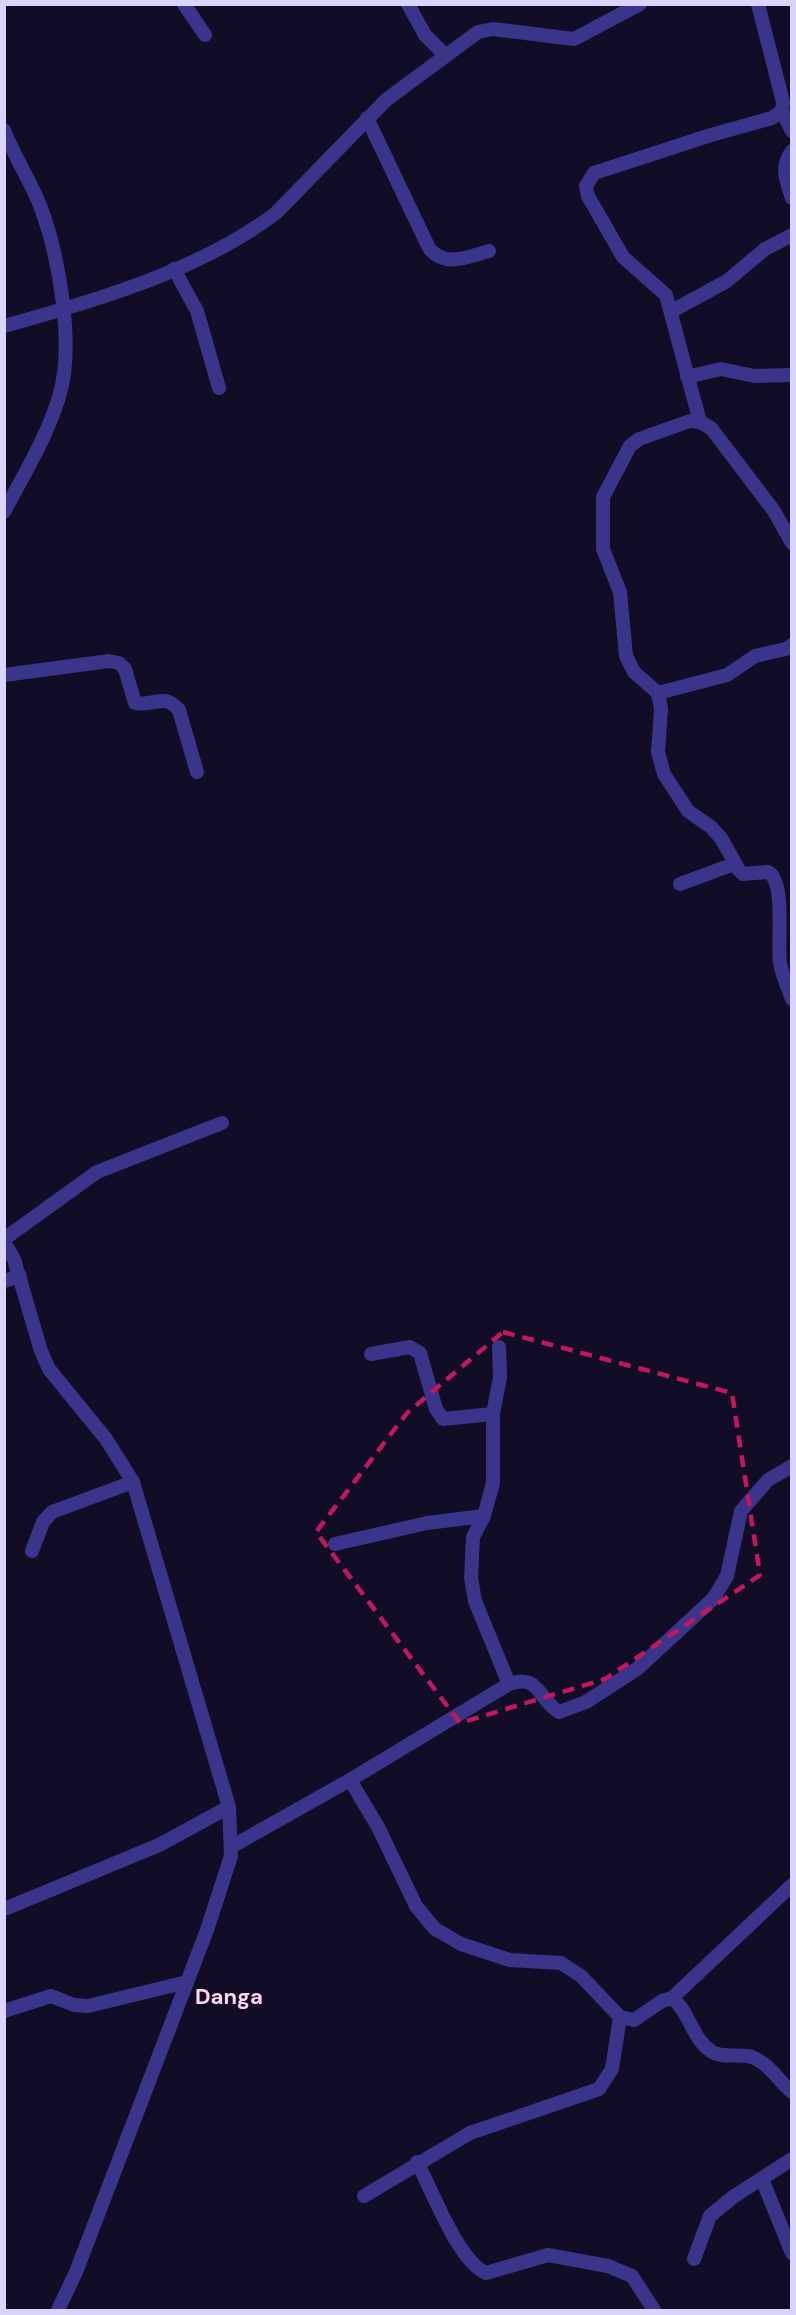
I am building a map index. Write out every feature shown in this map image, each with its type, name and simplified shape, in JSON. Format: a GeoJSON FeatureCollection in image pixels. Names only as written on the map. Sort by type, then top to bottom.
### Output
{"type":"FeatureCollection","features":[{"type":"Feature","properties":{"kind":"street"},"geometry":{"type":"LineString","coordinates":[[184,4],[205,35]]}},
{"type":"Feature","properties":{"kind":"street"},"geometry":{"type":"LineString","coordinates":[[408,4],[425,35],[445,55]]}},
{"type":"Feature","properties":{"kind":"street"},"geometry":{"type":"LineString","coordinates":[[4,326],[63,309],[174,269],[228,244],[276,213],[367,118],[445,55],[478,32],[493,29],[574,39],[640,4]]}},
{"type":"Feature","properties":{"kind":"street"},"geometry":{"type":"LineString","coordinates":[[758,4],[783,102],[782,111],[792,131]]}},
{"type":"Feature","properties":{"kind":"street"},"geometry":{"type":"LineString","coordinates":[[700,422],[672,310],[666,295],[658,285],[634,268],[619,251],[588,196],[586,186],[594,173],[772,118],[782,111]]}},
{"type":"Feature","properties":{"kind":"street"},"geometry":{"type":"LineString","coordinates":[[367,118],[429,248],[437,258],[448,261],[489,251]]}},
{"type":"Feature","properties":{"kind":"street"},"geometry":{"type":"LineString","coordinates":[[4,129],[41,207],[54,252],[63,309],[65,357],[60,394],[49,426],[4,512]]}},
{"type":"Feature","properties":{"kind":"street"},"geometry":{"type":"LineString","coordinates":[[792,151],[785,160],[784,172],[792,198]]}},
{"type":"Feature","properties":{"kind":"street"},"geometry":{"type":"LineString","coordinates":[[672,310],[727,281],[765,249],[792,235]]}},
{"type":"Feature","properties":{"kind":"street"},"geometry":{"type":"LineString","coordinates":[[174,269],[197,311],[219,388]]}},
{"type":"Feature","properties":{"kind":"street"},"geometry":{"type":"LineString","coordinates":[[687,377],[721,369],[743,375],[792,375]]}},
{"type":"Feature","properties":{"kind":"street"},"geometry":{"type":"LineString","coordinates":[[790,537],[774,511],[711,428],[700,422],[690,421],[639,439],[630,446],[603,497],[603,549],[620,592],[626,656],[634,672],[658,693],[661,709],[658,752],[664,774],[688,811],[711,827],[721,838],[734,864],[743,874],[768,872],[775,879],[779,893],[780,964],[792,999]]}},
{"type":"Feature","properties":{"kind":"street"},"geometry":{"type":"LineString","coordinates":[[658,693],[727,675],[755,656],[786,649],[792,645]]}},
{"type":"Feature","properties":{"kind":"street"},"geometry":{"type":"LineString","coordinates":[[4,675],[109,661],[119,663],[125,669],[135,703],[143,705],[165,700],[172,702],[179,710],[196,772]]}},
{"type":"Feature","properties":{"kind":"street"},"geometry":{"type":"LineString","coordinates":[[680,884],[734,864]]}},
{"type":"Feature","properties":{"kind":"street"},"geometry":{"type":"LineString","coordinates":[[58,2310],[76,2272],[187,1982],[231,1856],[230,1807],[133,1482],[106,1439],[50,1369],[41,1351],[20,1276],[4,1240],[97,1172],[222,1123]]}},
{"type":"Feature","properties":{"kind":"street"},"geometry":{"type":"LineString","coordinates":[[4,1281],[20,1276]]}},
{"type":"Feature","properties":{"kind":"street"},"geometry":{"type":"LineString","coordinates":[[371,1354],[410,1347],[420,1353],[436,1409],[443,1419],[493,1414]]}},
{"type":"Feature","properties":{"kind":"street"},"geometry":{"type":"LineString","coordinates":[[499,1347],[500,1377],[493,1414],[493,1484],[484,1516],[473,1537],[471,1578],[475,1601],[509,1684]]}},
{"type":"Feature","properties":{"kind":"street"},"geometry":{"type":"LineString","coordinates":[[231,1847],[350,1780],[509,1684],[520,1680],[528,1681],[559,1712],[586,1702],[637,1670],[713,1599],[728,1576],[741,1511],[768,1480],[792,1466]]}},
{"type":"Feature","properties":{"kind":"street"},"geometry":{"type":"LineString","coordinates":[[32,1551],[43,1522],[52,1512],[133,1482]]}},
{"type":"Feature","properties":{"kind":"street"},"geometry":{"type":"LineString","coordinates":[[335,1544],[427,1524],[484,1516]]}},
{"type":"Feature","properties":{"kind":"street"},"geometry":{"type":"LineString","coordinates":[[350,1780],[378,1827],[416,1906],[435,1929],[461,1944],[510,1960],[561,1963],[580,1976],[620,2017],[634,2020],[662,2001],[672,1998],[792,1885]]}},
{"type":"Feature","properties":{"kind":"street"},"geometry":{"type":"LineString","coordinates":[[7,1908],[159,1845],[230,1807]]}},
{"type":"Feature","properties":{"kind":"street"},"geometry":{"type":"LineString","coordinates":[[4,2010],[51,1996],[74,2005],[88,2006],[187,1982]]}},
{"type":"Feature","properties":{"kind":"street"},"geometry":{"type":"LineString","coordinates":[[672,1998],[683,2009],[703,2045],[713,2054],[753,2058],[764,2064],[792,2092]]}},
{"type":"Feature","properties":{"kind":"street"},"geometry":{"type":"LineString","coordinates":[[364,2196],[417,2162],[470,2133],[599,2089],[612,2069],[620,2017]]}},
{"type":"Feature","properties":{"kind":"street"},"geometry":{"type":"LineString","coordinates":[[694,2259],[710,2216],[733,2197],[792,2159]]}},
{"type":"Feature","properties":{"kind":"street"},"geometry":{"type":"LineString","coordinates":[[417,2162],[462,2250],[479,2270],[486,2273],[548,2255],[608,2266],[632,2276],[654,2310]]}},
{"type":"Feature","properties":{"kind":"street"},"geometry":{"type":"LineString","coordinates":[[762,2179],[792,2253]]}},
{"type":"Feature","properties":{"kind":"highlighted area"},"geometry":{"type":"Polygon","coordinates":[[[503,1332],[732,1393],[760,1575],[605,1679],[460,1723],[316,1532],[407,1413],[503,1332]]]}},
{"type":"Feature","properties":{"kind":"district","name":"Danga"},"geometry":{"type":"Point","coordinates":[229,1996]}}]}
